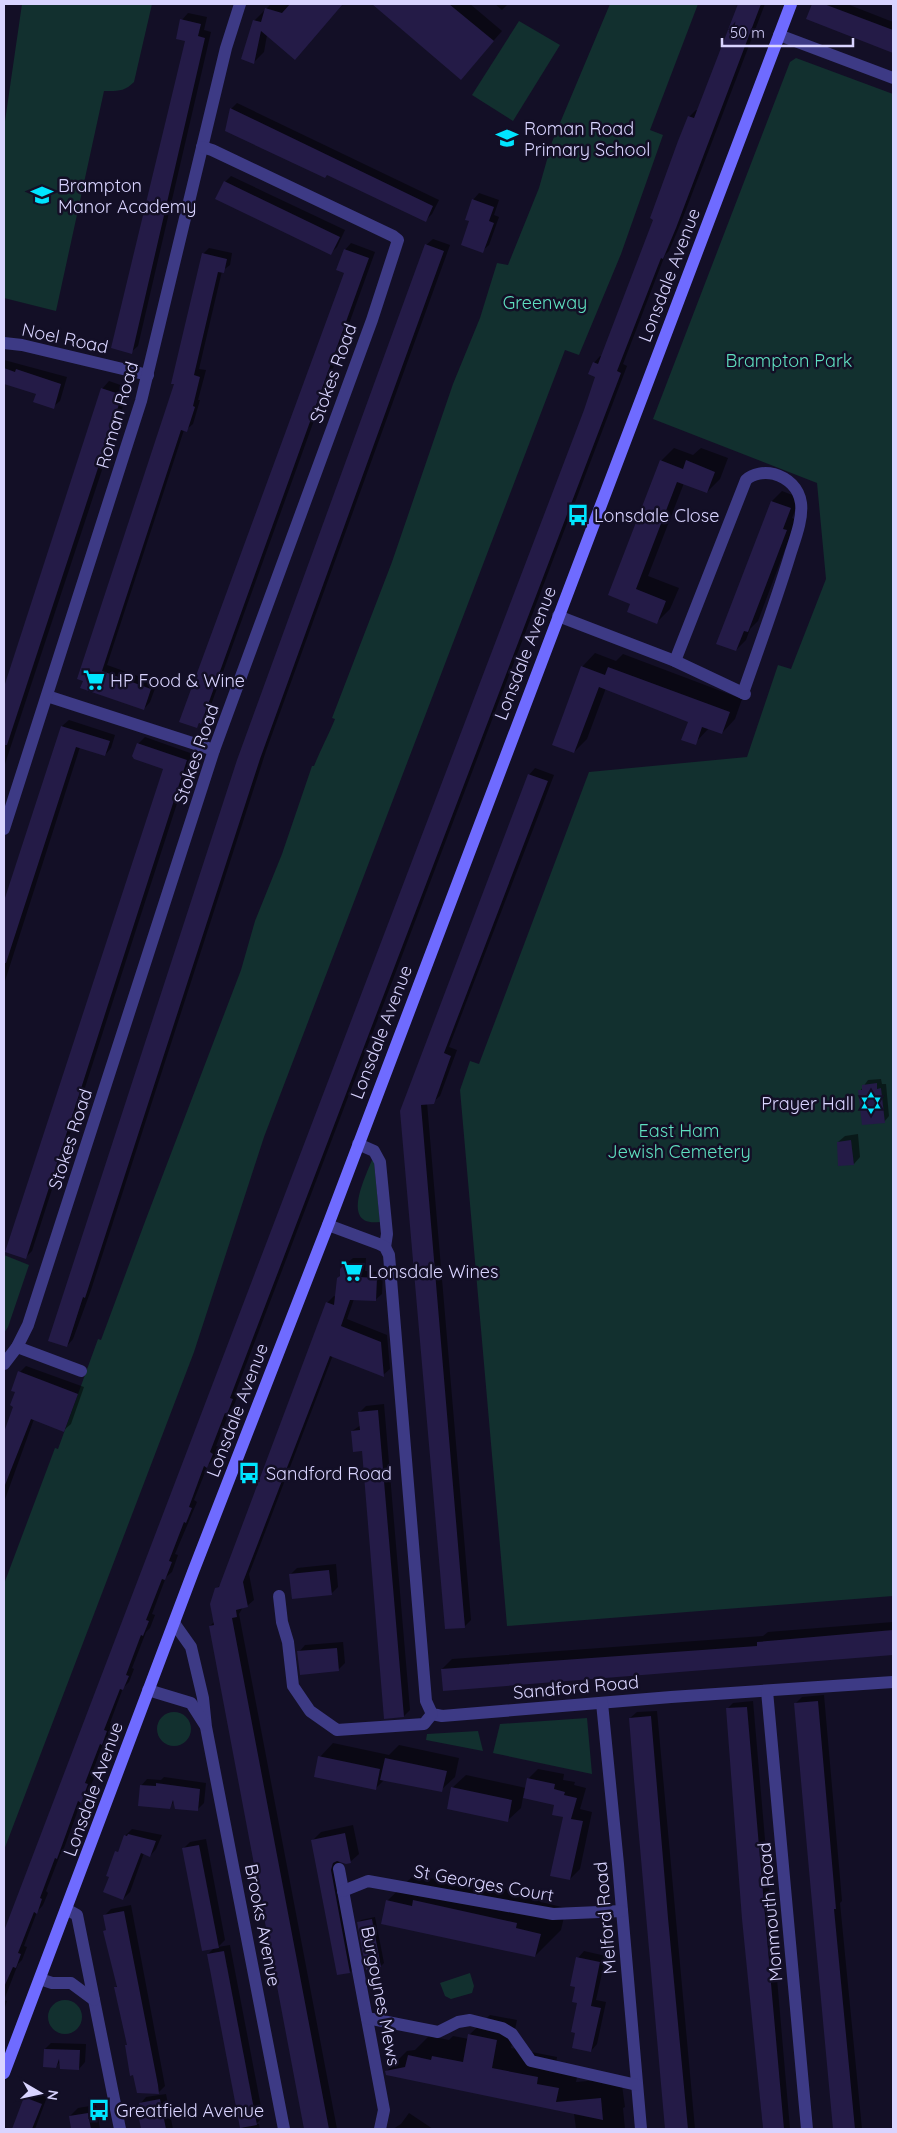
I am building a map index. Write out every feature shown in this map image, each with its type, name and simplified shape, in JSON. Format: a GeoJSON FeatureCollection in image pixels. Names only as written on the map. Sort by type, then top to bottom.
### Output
{"type":"FeatureCollection","features":[{"type":"Feature","properties":{"kind":"street","name":"Roman Road"},"geometry":{"type":"LineString","coordinates":[[4,829],[141,401],[226,48],[240,4]]}},
{"type":"Feature","properties":{"kind":"street","name":"Lonsdale Avenue"},"geometry":{"type":"LineString","coordinates":[[4,2073],[148,1690],[328,1226],[791,4]]}},
{"type":"Feature","properties":{"kind":"street"},"geometry":{"type":"LineString","coordinates":[[779,36],[893,78]]}},
{"type":"Feature","properties":{"kind":"street","name":"Stokes Road"},"geometry":{"type":"LineString","coordinates":[[4,1364],[17,1347],[32,1313],[214,750],[372,320],[398,240],[296,189],[202,147]]}},
{"type":"Feature","properties":{"kind":"street","name":"Noel Road"},"geometry":{"type":"LineString","coordinates":[[4,343],[22,345],[148,375]]}},
{"type":"Feature","properties":{"kind":"street"},"geometry":{"type":"LineString","coordinates":[[558,616],[675,661],[744,693],[798,527],[801,502],[795,487],[788,478],[760,473],[746,480],[675,661]]}},
{"type":"Feature","properties":{"kind":"street"},"geometry":{"type":"LineString","coordinates":[[47,696],[214,750]]}},
{"type":"Feature","properties":{"kind":"street"},"geometry":{"type":"LineString","coordinates":[[279,1596],[282,1622],[288,1642],[293,1686],[310,1711],[337,1730],[424,1724],[432,1714],[426,1701],[389,1255],[385,1247],[387,1234],[380,1162],[374,1151],[358,1144]]}},
{"type":"Feature","properties":{"kind":"street"},"geometry":{"type":"LineString","coordinates":[[328,1226],[385,1247]]}},
{"type":"Feature","properties":{"kind":"street"},"geometry":{"type":"LineString","coordinates":[[17,1347],[81,1371]]}},
{"type":"Feature","properties":{"kind":"street","name":"Brooks Avenue"},"geometry":{"type":"LineString","coordinates":[[174,1623],[191,1647],[203,1698],[206,1727],[284,2129]]}},
{"type":"Feature","properties":{"kind":"street","name":"Sandford Road"},"geometry":{"type":"LineString","coordinates":[[432,1714],[442,1716],[893,1682]]}},
{"type":"Feature","properties":{"kind":"street","name":"Brooks Avenue"},"geometry":{"type":"LineString","coordinates":[[148,1690],[191,1703],[206,1727]]}},
{"type":"Feature","properties":{"kind":"street","name":"Monmouth Road"},"geometry":{"type":"LineString","coordinates":[[767,1691],[807,2129]]}},
{"type":"Feature","properties":{"kind":"street","name":"Melford Road"},"geometry":{"type":"LineString","coordinates":[[602,1703],[641,2129]]}},
{"type":"Feature","properties":{"kind":"street","name":"Burgoynes Mews"},"geometry":{"type":"LineString","coordinates":[[339,1869],[384,2110],[380,2129]]}},
{"type":"Feature","properties":{"kind":"street","name":"St Georges Court"},"geometry":{"type":"LineString","coordinates":[[343,1891],[368,1881],[554,1914],[622,1912]]}},
{"type":"Feature","properties":{"kind":"street"},"geometry":{"type":"LineString","coordinates":[[66,1909],[77,1915],[120,2129]]}},
{"type":"Feature","properties":{"kind":"street"},"geometry":{"type":"LineString","coordinates":[[40,1979],[52,1983],[71,1984],[94,2000]]}},
{"type":"Feature","properties":{"kind":"street"},"geometry":{"type":"LineString","coordinates":[[367,2018],[438,2032],[458,2022],[470,2020],[502,2028],[512,2034],[531,2061],[638,2085]]}},
{"type":"Feature","properties":{"kind":"green space","name":"Brampton Manor Academy"},"geometry":{"type":"Polygon","coordinates":[[[22,4],[152,4],[134,82],[124,89],[104,91],[56,311],[4,298],[4,128],[22,4]]]}},
{"type":"Feature","properties":{"kind":"green space","name":"Greenway"},"geometry":{"type":"Polygon","coordinates":[[[610,4],[698,4],[650,130],[663,135],[621,254],[579,355],[565,350],[264,1137],[194,1352],[4,1850],[4,1584],[55,1448],[58,1449],[98,1339],[101,1340],[241,970],[255,921],[282,854],[312,766],[314,766],[335,719],[332,718],[392,562],[453,384],[480,318],[497,263],[508,265],[539,188],[552,142],[610,4]]]}},
{"type":"Feature","properties":{"kind":"green space"},"geometry":{"type":"Polygon","coordinates":[[[519,21],[560,45],[513,121],[472,95],[519,21]]]}},
{"type":"Feature","properties":{"kind":"green space","name":"East Ham Jewish Cemetery"},"geometry":{"type":"Polygon","coordinates":[[[796,58],[893,94],[893,1596],[507,1626],[460,1090],[470,1061],[479,1064],[589,772],[747,757],[778,665],[791,669],[826,579],[817,483],[653,419],[790,62],[796,58]]]}},
{"type":"Feature","properties":{"kind":"green space"},"geometry":{"type":"Polygon","coordinates":[[[372,1160],[374,1162],[380,1222],[368,1222],[361,1217],[358,1209],[361,1189],[372,1160]]]}},
{"type":"Feature","properties":{"kind":"green space"},"geometry":{"type":"Polygon","coordinates":[[[4,1255],[29,1265],[8,1327],[4,1333],[4,1255]]]}},
{"type":"Feature","properties":{"kind":"green space"},"geometry":{"type":"Polygon","coordinates":[[[174,1712],[186,1717],[191,1729],[186,1741],[174,1746],[162,1741],[157,1729],[162,1717],[174,1712]]]}},
{"type":"Feature","properties":{"kind":"green space"},"geometry":{"type":"Polygon","coordinates":[[[587,1718],[592,1774],[493,1753],[500,1724],[587,1718]]]}},
{"type":"Feature","properties":{"kind":"green space"},"geometry":{"type":"Polygon","coordinates":[[[478,1731],[483,1751],[426,1740],[427,1734],[478,1731]]]}},
{"type":"Feature","properties":{"kind":"green space"},"geometry":{"type":"Polygon","coordinates":[[[470,1973],[474,1986],[472,1993],[451,1999],[445,1996],[440,1983],[470,1973]]]}},
{"type":"Feature","properties":{"kind":"green space"},"geometry":{"type":"Polygon","coordinates":[[[65,2000],[77,2005],[82,2017],[77,2029],[65,2034],[53,2029],[48,2017],[53,2005],[65,2000]]]}},
{"type":"Feature","properties":{"kind":"building"},"geometry":{"type":"Polygon","coordinates":[[[290,4],[343,4],[295,60],[261,31],[254,64],[241,59],[253,20],[261,22],[265,8],[282,13],[290,4]]]}},
{"type":"Feature","properties":{"kind":"building"},"geometry":{"type":"Polygon","coordinates":[[[372,4],[449,4],[494,41],[461,80],[372,4]]]}},
{"type":"Feature","properties":{"kind":"building"},"geometry":{"type":"Polygon","coordinates":[[[738,4],[761,4],[676,228],[663,259],[661,258],[617,371],[621,373],[230,1398],[233,1399],[227,1414],[225,1413],[210,1452],[213,1454],[207,1468],[204,1466],[189,1507],[192,1508],[186,1523],[184,1522],[169,1561],[172,1562],[165,1580],[162,1579],[146,1620],[149,1621],[143,1636],[141,1635],[126,1675],[129,1676],[123,1690],[120,1689],[104,1730],[107,1731],[85,1783],[88,1784],[81,1803],[78,1801],[57,1859],[55,1858],[40,1898],[42,1899],[37,1914],[34,1912],[18,1953],[21,1954],[16,1968],[13,1967],[4,1987],[4,1931],[584,410],[595,377],[588,374],[593,362],[598,364],[653,220],[650,218],[678,141],[688,116],[694,118],[738,4]]]}},
{"type":"Feature","properties":{"kind":"building"},"geometry":{"type":"Polygon","coordinates":[[[812,4],[824,4],[893,30],[893,53],[806,19],[812,4]]]}},
{"type":"Feature","properties":{"kind":"building"},"geometry":{"type":"Polygon","coordinates":[[[180,19],[201,24],[198,36],[205,38],[132,354],[111,348],[185,41],[176,39],[180,19]]]}},
{"type":"Feature","properties":{"kind":"building"},"geometry":{"type":"Polygon","coordinates":[[[230,108],[433,206],[426,222],[327,175],[325,178],[225,131],[230,108]]]}},
{"type":"Feature","properties":{"kind":"building"},"geometry":{"type":"Polygon","coordinates":[[[224,181],[340,237],[331,255],[215,199],[224,181]]]}},
{"type":"Feature","properties":{"kind":"building"},"geometry":{"type":"Polygon","coordinates":[[[472,199],[494,207],[489,221],[494,223],[483,253],[461,245],[469,221],[465,220],[472,199]]]}},
{"type":"Feature","properties":{"kind":"building"},"geometry":{"type":"Polygon","coordinates":[[[425,244],[444,251],[260,759],[85,1298],[83,1297],[67,1347],[48,1341],[237,760],[425,244]]]}},
{"type":"Feature","properties":{"kind":"building"},"geometry":{"type":"Polygon","coordinates":[[[344,249],[369,258],[201,724],[199,723],[197,728],[179,722],[344,273],[336,270],[344,249]]]}},
{"type":"Feature","properties":{"kind":"building"},"geometry":{"type":"Polygon","coordinates":[[[202,253],[227,259],[224,273],[218,272],[194,375],[200,377],[193,406],[195,407],[187,432],[181,430],[102,671],[151,689],[144,710],[80,688],[83,681],[77,679],[174,384],[171,384],[202,253]]]}},
{"type":"Feature","properties":{"kind":"building"},"geometry":{"type":"Polygon","coordinates":[[[4,368],[15,372],[16,369],[61,384],[54,409],[33,402],[36,394],[4,384],[4,368]]]}},
{"type":"Feature","properties":{"kind":"building"},"geometry":{"type":"Polygon","coordinates":[[[101,388],[122,395],[7,745],[4,745],[4,687],[101,388]]]}},
{"type":"Feature","properties":{"kind":"building"},"geometry":{"type":"Polygon","coordinates":[[[660,460],[683,469],[686,460],[715,472],[707,493],[677,482],[636,589],[666,601],[657,624],[627,612],[630,604],[608,595],[660,460]]]}},
{"type":"Feature","properties":{"kind":"building"},"geometry":{"type":"Polygon","coordinates":[[[771,501],[791,508],[783,529],[787,530],[748,632],[744,631],[736,651],[716,644],[771,501]]]}},
{"type":"Feature","properties":{"kind":"building"},"geometry":{"type":"Polygon","coordinates":[[[581,666],[605,675],[608,667],[730,712],[722,734],[702,727],[696,745],[681,740],[688,722],[599,687],[574,753],[552,745],[581,666]]]}},
{"type":"Feature","properties":{"kind":"building"},"geometry":{"type":"Polygon","coordinates":[[[61,726],[110,741],[105,756],[76,747],[6,963],[4,963],[4,901],[61,726]]]}},
{"type":"Feature","properties":{"kind":"building"},"geometry":{"type":"Polygon","coordinates":[[[137,743],[187,760],[26,1259],[5,1252],[163,769],[134,759],[132,756],[137,743]]]}},
{"type":"Feature","properties":{"kind":"building"},"geometry":{"type":"Polygon","coordinates":[[[528,774],[548,781],[444,1053],[451,1056],[434,1104],[421,1105],[465,1628],[445,1629],[400,1111],[528,774]]]}},
{"type":"Feature","properties":{"kind":"building","name":"Prayer Hall"},"geometry":{"type":"Polygon","coordinates":[[[877,1083],[877,1089],[881,1088],[885,1123],[862,1125],[858,1090],[862,1090],[862,1085],[877,1083]]]}},
{"type":"Feature","properties":{"kind":"building"},"geometry":{"type":"Polygon","coordinates":[[[851,1140],[854,1165],[838,1166],[837,1142],[851,1140]]]}},
{"type":"Feature","properties":{"kind":"building"},"geometry":{"type":"Polygon","coordinates":[[[345,1264],[360,1264],[359,1277],[377,1278],[376,1301],[350,1300],[341,1326],[381,1342],[384,1377],[330,1356],[243,1582],[248,1607],[236,1610],[237,1617],[232,1618],[329,2129],[304,2129],[209,1626],[214,1625],[210,1604],[215,1588],[219,1587],[326,1302],[334,1305],[337,1278],[340,1276],[340,1269],[345,1264]]]}},
{"type":"Feature","properties":{"kind":"building"},"geometry":{"type":"Polygon","coordinates":[[[18,1371],[78,1394],[64,1432],[31,1419],[5,1485],[4,1432],[13,1407],[10,1405],[15,1392],[11,1391],[18,1371]]]}},
{"type":"Feature","properties":{"kind":"building"},"geometry":{"type":"Polygon","coordinates":[[[378,1410],[404,1717],[384,1719],[362,1451],[353,1452],[351,1431],[360,1430],[358,1412],[378,1410]]]}},
{"type":"Feature","properties":{"kind":"building"},"geometry":{"type":"Polygon","coordinates":[[[329,1570],[332,1595],[292,1599],[289,1574],[329,1570]]]}},
{"type":"Feature","properties":{"kind":"building"},"geometry":{"type":"Polygon","coordinates":[[[893,1630],[893,1655],[443,1691],[441,1669],[757,1646],[757,1642],[893,1630]]]}},
{"type":"Feature","properties":{"kind":"building"},"geometry":{"type":"Polygon","coordinates":[[[337,1648],[339,1671],[300,1675],[297,1651],[337,1648]]]}},
{"type":"Feature","properties":{"kind":"building"},"geometry":{"type":"Polygon","coordinates":[[[818,1701],[836,1909],[834,1909],[855,2129],[833,2129],[794,1703],[818,1701]]]}},
{"type":"Feature","properties":{"kind":"building"},"geometry":{"type":"Polygon","coordinates":[[[747,1707],[784,2129],[763,2129],[742,1919],[726,1708],[747,1707]]]}},
{"type":"Feature","properties":{"kind":"building"},"geometry":{"type":"Polygon","coordinates":[[[651,1716],[688,2129],[665,2129],[629,1718],[651,1716]]]}},
{"type":"Feature","properties":{"kind":"building"},"geometry":{"type":"Polygon","coordinates":[[[318,1756],[380,1769],[376,1790],[314,1777],[318,1756]]]}},
{"type":"Feature","properties":{"kind":"building"},"geometry":{"type":"Polygon","coordinates":[[[385,1758],[447,1771],[442,1792],[380,1780],[385,1758]]]}},
{"type":"Feature","properties":{"kind":"building"},"geometry":{"type":"Polygon","coordinates":[[[527,1778],[555,1784],[554,1789],[565,1792],[564,1795],[577,1798],[571,1819],[583,1821],[570,1880],[550,1876],[563,1817],[552,1815],[554,1805],[523,1798],[527,1778]]]}},
{"type":"Feature","properties":{"kind":"building"},"geometry":{"type":"Polygon","coordinates":[[[156,1783],[200,1789],[198,1811],[175,1809],[173,1800],[170,1809],[138,1806],[140,1785],[156,1786],[156,1783]]]}},
{"type":"Feature","properties":{"kind":"building"},"geometry":{"type":"Polygon","coordinates":[[[451,1787],[512,1800],[508,1822],[447,1809],[451,1787]]]}},
{"type":"Feature","properties":{"kind":"building"},"geometry":{"type":"Polygon","coordinates":[[[345,1833],[351,1863],[346,1864],[337,1861],[333,1863],[331,1870],[350,1973],[337,1975],[311,1840],[345,1833]]]}},
{"type":"Feature","properties":{"kind":"building"},"geometry":{"type":"Polygon","coordinates":[[[128,1834],[156,1841],[150,1857],[141,1853],[123,1900],[103,1892],[109,1877],[106,1876],[115,1851],[118,1852],[124,1835],[127,1836],[128,1834]]]}},
{"type":"Feature","properties":{"kind":"building"},"geometry":{"type":"Polygon","coordinates":[[[199,1845],[219,1948],[202,1951],[182,1848],[199,1845]]]}},
{"type":"Feature","properties":{"kind":"building"},"geometry":{"type":"Polygon","coordinates":[[[386,1900],[412,1906],[413,1900],[517,1923],[516,1928],[541,1934],[535,1957],[381,1924],[386,1900]]]}},
{"type":"Feature","properties":{"kind":"building"},"geometry":{"type":"Polygon","coordinates":[[[124,1911],[159,2094],[137,2093],[133,2075],[130,2076],[125,2045],[127,2045],[114,1987],[117,1987],[103,1931],[106,1930],[103,1915],[124,1911]]]}},
{"type":"Feature","properties":{"kind":"building"},"geometry":{"type":"Polygon","coordinates":[[[372,1919],[381,1967],[366,1970],[357,1922],[372,1919]]]}},
{"type":"Feature","properties":{"kind":"building"},"geometry":{"type":"Polygon","coordinates":[[[224,1951],[257,2125],[240,2128],[207,1954],[224,1951]]]}},
{"type":"Feature","properties":{"kind":"building"},"geometry":{"type":"Polygon","coordinates":[[[576,1957],[600,1962],[591,2006],[601,2008],[591,2052],[572,2048],[575,2033],[571,2032],[577,2003],[572,2002],[575,1987],[570,1986],[576,1957]]]}},
{"type":"Feature","properties":{"kind":"building"},"geometry":{"type":"Polygon","coordinates":[[[468,2034],[497,2040],[492,2068],[538,2077],[537,2084],[559,2088],[556,2102],[601,2098],[603,2120],[386,2075],[385,2071],[405,2067],[408,2055],[431,2060],[432,2056],[463,2062],[468,2034]]]}},
{"type":"Feature","properties":{"kind":"building"},"geometry":{"type":"Polygon","coordinates":[[[44,2049],[80,2050],[79,2070],[60,2069],[59,2059],[56,2068],[43,2067],[44,2049]]]}},
{"type":"Feature","properties":{"kind":"building"},"geometry":{"type":"Polygon","coordinates":[[[24,2097],[42,2104],[32,2129],[12,2129],[24,2097]]]}},
{"type":"Feature","properties":{"kind":"building"},"geometry":{"type":"Polygon","coordinates":[[[160,2099],[166,2129],[141,2129],[138,2113],[140,2113],[139,2103],[160,2099]]]}},
{"type":"Feature","properties":{"kind":"building"},"geometry":{"type":"Polygon","coordinates":[[[88,2113],[91,2129],[71,2129],[69,2116],[88,2113]]]}},
{"type":"Feature","properties":{"kind":"place","name":"Roman Road Primary School"},"geometry":{"type":"Point","coordinates":[507,138]}},
{"type":"Feature","properties":{"kind":"place","name":"Brampton Manor Academy"},"geometry":{"type":"Point","coordinates":[42,195]}},
{"type":"Feature","properties":{"kind":"place","name":"Lonsdale Close"},"geometry":{"type":"Point","coordinates":[578,515]}},
{"type":"Feature","properties":{"kind":"place","name":"HP Food & Wine"},"geometry":{"type":"Point","coordinates":[94,680]}},
{"type":"Feature","properties":{"kind":"place","name":"Prayer Hall"},"geometry":{"type":"Point","coordinates":[871,1103]}},
{"type":"Feature","properties":{"kind":"place","name":"Lonsdale Wines"},"geometry":{"type":"Point","coordinates":[352,1271]}},
{"type":"Feature","properties":{"kind":"place","name":"Sandford Road"},"geometry":{"type":"Point","coordinates":[249,1473]}},
{"type":"Feature","properties":{"kind":"place","name":"Greatfield Avenue"},"geometry":{"type":"Point","coordinates":[99,2110]}},
{"type":"Feature","properties":{"kind":"park label","name":"Brampton Park"},"geometry":{"type":"Point","coordinates":[789,360]}}]}
